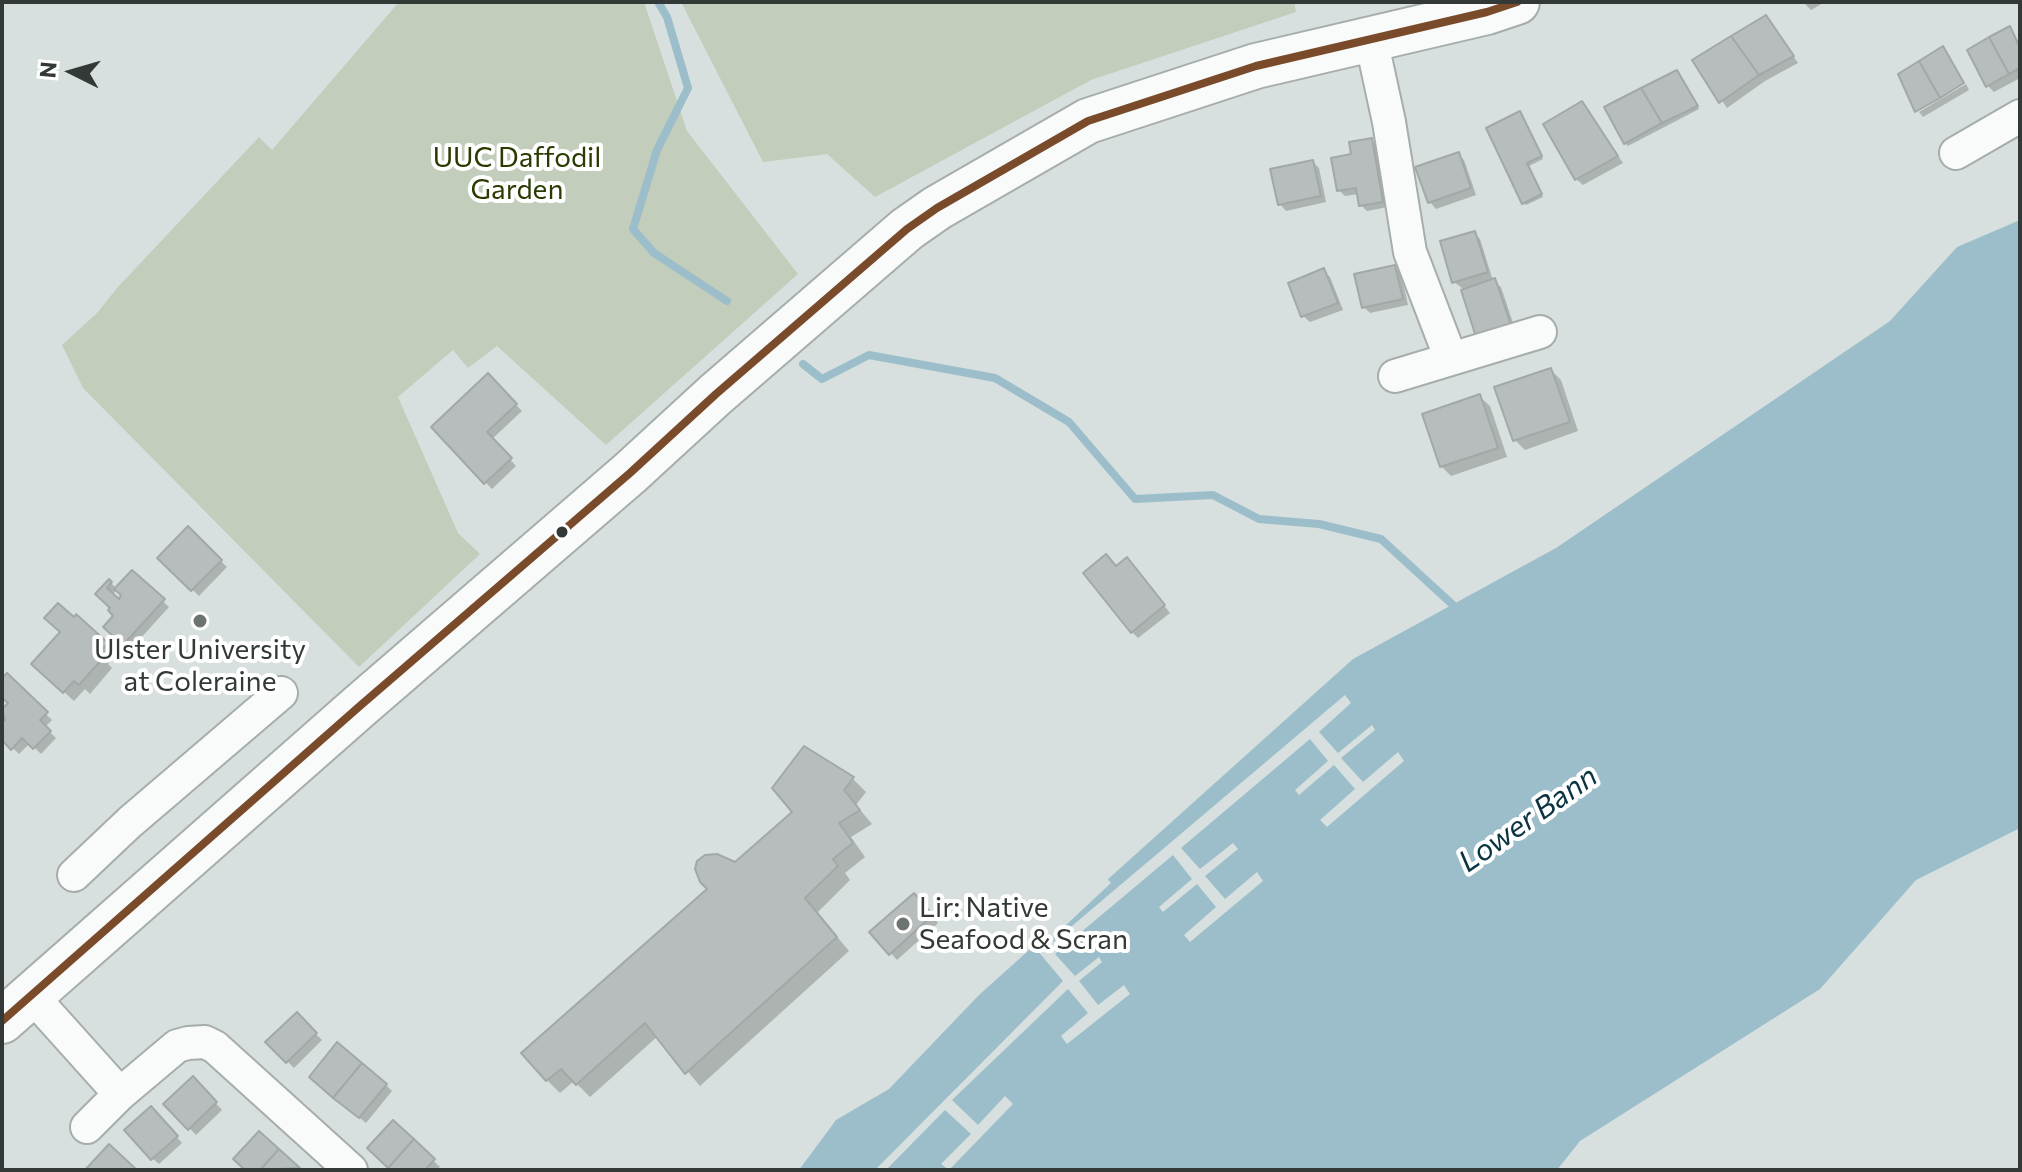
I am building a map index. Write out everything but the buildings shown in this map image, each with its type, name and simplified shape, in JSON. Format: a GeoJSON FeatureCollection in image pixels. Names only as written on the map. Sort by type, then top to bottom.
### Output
{"type":"FeatureCollection","features":[{"type":"Feature","properties":{"kind":"main road"},"geometry":{"type":"LineString","coordinates":[[17,1009],[361,705],[917,222],[937,208],[1088,121],[1256,66],[1487,12],[1517,2]]}},
{"type":"Feature","properties":{"kind":"street"},"geometry":{"type":"LineString","coordinates":[[1371,39],[1389,122],[1410,252],[1451,359]]}},
{"type":"Feature","properties":{"kind":"street"},"geometry":{"type":"LineString","coordinates":[[1956,153],[2020,116]]}},
{"type":"Feature","properties":{"kind":"street"},"geometry":{"type":"LineString","coordinates":[[1395,376],[1540,332]]}},
{"type":"Feature","properties":{"kind":"street"},"geometry":{"type":"LineString","coordinates":[[74,875],[130,822],[281,693]]}},
{"type":"Feature","properties":{"kind":"street"},"geometry":{"type":"LineString","coordinates":[[17,1009],[120,1094]]}},
{"type":"Feature","properties":{"kind":"street"},"geometry":{"type":"LineString","coordinates":[[87,1127],[120,1094],[177,1046],[205,1042],[215,1047],[351,1170]]}},
{"type":"Feature","properties":{"kind":"green space","name":"UUC Daffodil Garden"},"geometry":{"type":"Polygon","coordinates":[[[399,2],[644,2],[687,131],[798,274],[606,445],[497,346],[468,368],[453,350],[398,397],[458,533],[480,554],[359,667],[83,388],[62,345],[97,313],[259,137],[272,150],[399,2]]]}},
{"type":"Feature","properties":{"kind":"green space"},"geometry":{"type":"Polygon","coordinates":[[[681,2],[1294,2],[1296,12],[1091,80],[875,197],[827,154],[763,162],[681,2]]]}},
{"type":"Feature","properties":{"kind":"water","name":"Lower Bann"},"geometry":{"type":"Polygon","coordinates":[[[2020,220],[2020,828],[1916,880],[1820,989],[1580,1141],[1557,1170],[799,1170],[836,1120],[889,1089],[979,995],[1353,659],[1556,548],[1890,321],[1957,247],[2020,220]]]}},
{"type":"Feature","properties":{"kind":"pier"},"geometry":{"type":"Polygon","coordinates":[[[1345,695],[1351,703],[1319,732],[1338,753],[1372,725],[1375,730],[1341,758],[1363,782],[1398,752],[1404,761],[1327,827],[1320,820],[1355,789],[1334,765],[1299,795],[1295,790],[1328,761],[1310,739],[1181,848],[1200,869],[1233,843],[1238,849],[1205,876],[1225,899],[1257,872],[1263,881],[1190,942],[1184,935],[1216,907],[1197,884],[1163,912],[1159,907],[1192,879],[1173,855],[1055,954],[1075,976],[1099,957],[1102,962],[1079,981],[1098,1005],[1124,985],[1130,994],[1067,1044],[1061,1036],[1088,1013],[1068,989],[952,1100],[978,1125],[1005,1096],[1013,1104],[949,1170],[941,1164],[971,1134],[945,1110],[886,1170],[875,1170],[1063,981],[1032,944],[1105,876],[1111,883],[1050,940],[1053,942],[1345,695]]]}},
{"type":"Feature","properties":{"kind":"waterway"},"geometry":{"type":"LineString","coordinates":[[658,2],[667,17],[688,88],[657,150],[633,229],[654,253],[727,301]]}},
{"type":"Feature","properties":{"kind":"waterway"},"geometry":{"type":"LineString","coordinates":[[803,364],[822,379],[869,355],[995,378],[1069,422],[1135,499],[1213,495],[1259,519],[1319,524],[1381,539],[1457,611]]}},
{"type":"Feature","properties":{"kind":"transit line"},"geometry":{"type":"LineString","coordinates":[[2,1021],[630,473],[716,394],[907,229],[937,208],[1088,121],[1256,66],[1487,12],[1517,2]]}},
{"type":"Feature","properties":{"kind":"place","name":"Ulster University at Coleraine"},"geometry":{"type":"Point","coordinates":[200,621]}},
{"type":"Feature","properties":{"kind":"place","name":"Lir: Native Seafood & Scran"},"geometry":{"type":"Point","coordinates":[903,924]}}]}
